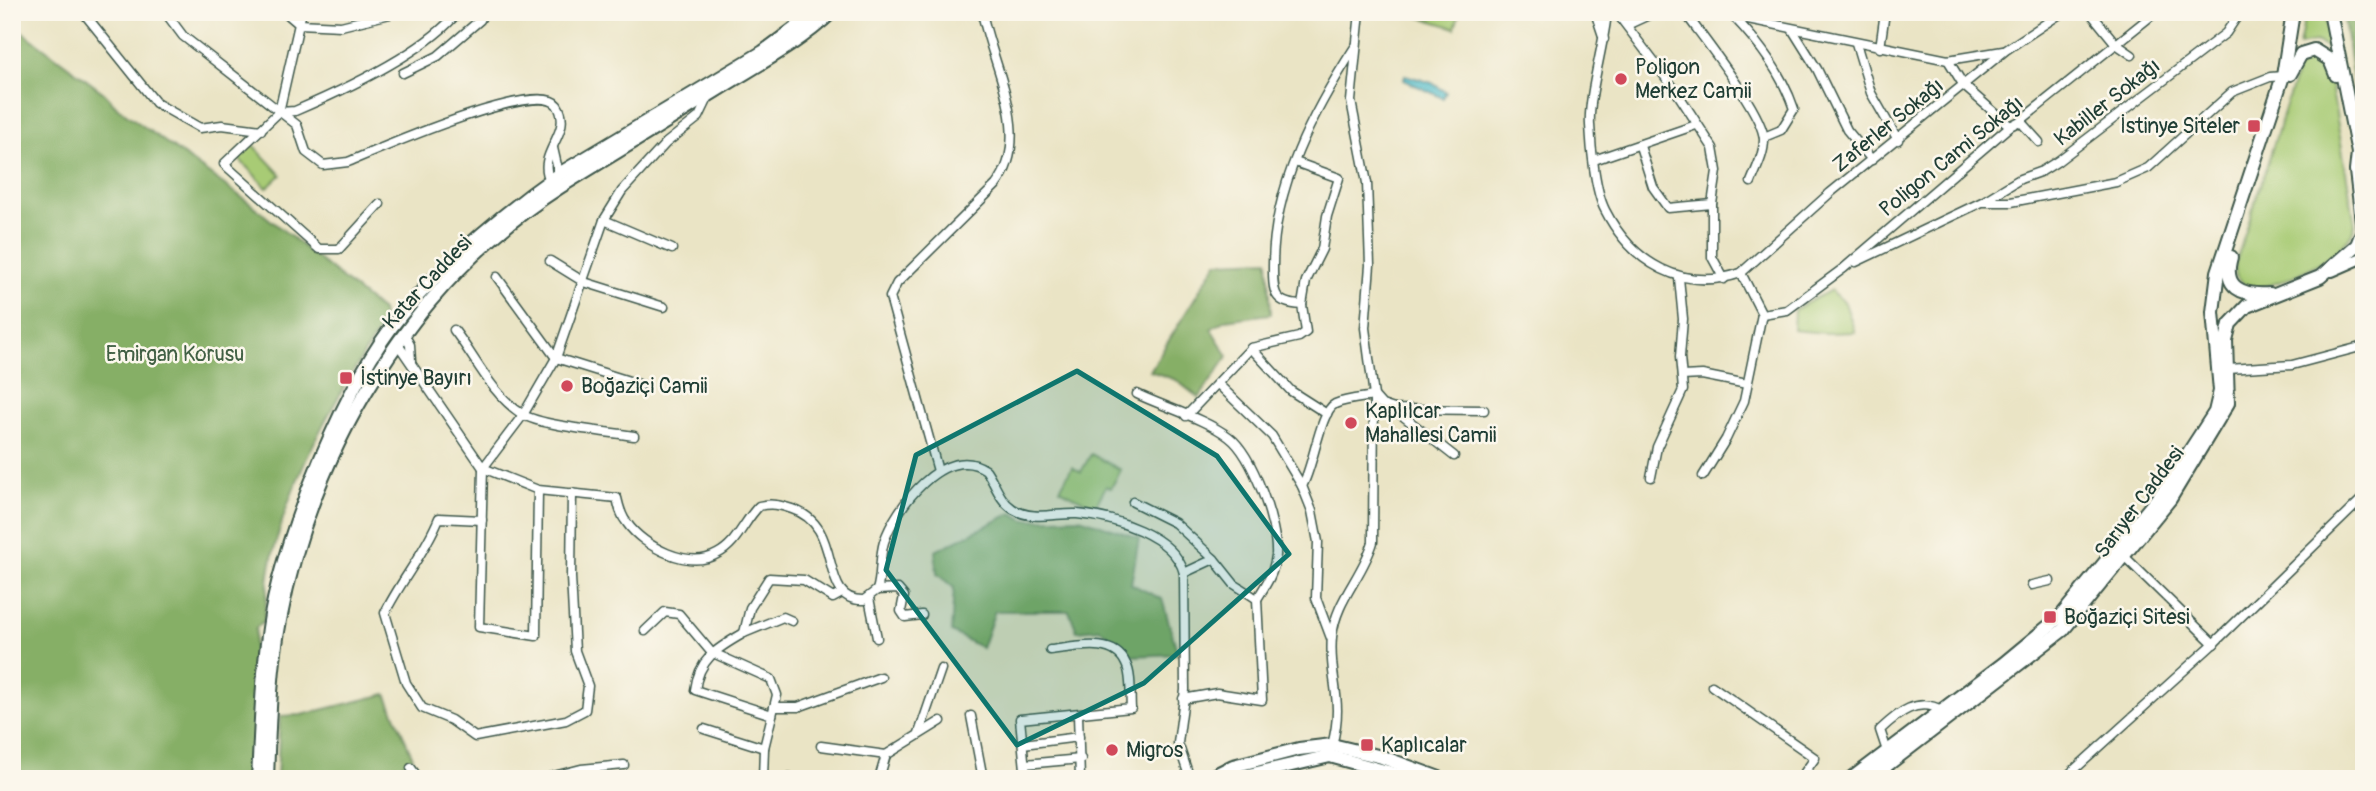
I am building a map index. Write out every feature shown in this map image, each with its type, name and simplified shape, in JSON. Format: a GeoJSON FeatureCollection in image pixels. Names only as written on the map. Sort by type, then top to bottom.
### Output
{"type":"FeatureCollection","features":[{"type":"Feature","properties":{"kind":"main road","name":"Katar Caddesi"},"geometry":{"type":"LineString","coordinates":[[258,779],[265,655],[279,583],[302,507],[325,453],[395,334],[480,251],[558,182],[771,47],[817,12]]}},
{"type":"Feature","properties":{"kind":"main road","name":"Katar Caddesi"},"geometry":{"type":"LineString","coordinates":[[558,182],[788,48],[832,12]]}},
{"type":"Feature","properties":{"kind":"main road","name":"Sarıyer Caddesi"},"geometry":{"type":"LineString","coordinates":[[1851,779],[2033,640],[2073,602],[2165,489],[2215,412],[2220,391],[2214,292],[2283,76],[2296,12]]}},
{"type":"Feature","properties":{"kind":"main road","name":"Sarıyer Caddesi"},"geometry":{"type":"LineString","coordinates":[[1869,779],[2048,643],[2170,499],[2219,423],[2230,396],[2226,340],[2230,324],[2247,306],[2292,291],[2320,277],[2357,245],[2362,230],[2356,172],[2359,132],[2347,94],[2330,12]]}},
{"type":"Feature","properties":{"kind":"main road"},"geometry":{"type":"LineString","coordinates":[[2334,30],[2336,12]]}},
{"type":"Feature","properties":{"kind":"main road"},"geometry":{"type":"LineString","coordinates":[[2275,103],[2296,60],[2308,51],[2320,52],[2330,60],[2347,94]]}},
{"type":"Feature","properties":{"kind":"main road"},"geometry":{"type":"LineString","coordinates":[[2358,153],[2364,180]]}},
{"type":"Feature","properties":{"kind":"main road"},"geometry":{"type":"LineString","coordinates":[[2244,192],[2243,213],[2228,269],[2231,281],[2240,290],[2250,294],[2292,291]]}},
{"type":"Feature","properties":{"kind":"main road"},"geometry":{"type":"LineString","coordinates":[[2320,277],[2364,257]]}},
{"type":"Feature","properties":{"kind":"main road","name":"Katar Caddesi"},"geometry":{"type":"LineString","coordinates":[[267,779],[275,652],[300,542],[350,422],[395,334]]}},
{"type":"Feature","properties":{"kind":"main road"},"geometry":{"type":"LineString","coordinates":[[1207,779],[1233,766],[1299,749],[1382,757],[1441,779]]}},
{"type":"Feature","properties":{"kind":"main road"},"geometry":{"type":"LineString","coordinates":[[1232,779],[1331,751],[1413,779]]}},
{"type":"Feature","properties":{"kind":"street"},"geometry":{"type":"LineString","coordinates":[[83,12],[156,103],[200,128],[222,125],[261,130]]}},
{"type":"Feature","properties":{"kind":"street"},"geometry":{"type":"LineString","coordinates":[[165,12],[183,36],[297,125],[306,152],[323,164],[348,162],[508,101],[547,98],[556,103],[561,116],[560,130],[553,148],[558,182]]}},
{"type":"Feature","properties":{"kind":"street"},"geometry":{"type":"LineString","coordinates":[[285,12],[299,24],[341,26],[398,12]]}},
{"type":"Feature","properties":{"kind":"street"},"geometry":{"type":"LineString","coordinates":[[302,12],[279,112],[224,164],[319,249],[339,249],[380,205]]}},
{"type":"Feature","properties":{"kind":"street"},"geometry":{"type":"LineString","coordinates":[[279,112],[295,111],[376,71],[444,29],[458,12]]}},
{"type":"Feature","properties":{"kind":"street"},"geometry":{"type":"LineString","coordinates":[[403,73],[438,56],[480,20],[484,12]]}},
{"type":"Feature","properties":{"kind":"street"},"geometry":{"type":"LineString","coordinates":[[938,471],[890,297],[897,283],[996,186],[1009,166],[1012,149],[1006,97],[982,12]]}},
{"type":"Feature","properties":{"kind":"street"},"geometry":{"type":"LineString","coordinates":[[1331,639],[1336,612],[1368,559],[1373,542],[1374,396],[1365,328],[1370,265],[1367,183],[1351,101],[1360,12]]}},
{"type":"Feature","properties":{"kind":"street"},"geometry":{"type":"LineString","coordinates":[[1605,41],[1597,12],[1611,13],[1627,25],[1713,148],[1717,171],[1712,204],[1712,257],[1724,279]]}},
{"type":"Feature","properties":{"kind":"street"},"geometry":{"type":"LineString","coordinates":[[1627,25],[1655,12],[1733,16],[1948,60],[2006,50]]}},
{"type":"Feature","properties":{"kind":"street"},"geometry":{"type":"LineString","coordinates":[[1880,48],[1885,12]]}},
{"type":"Feature","properties":{"kind":"street","name":"Zaferler Sokağı"},"geometry":{"type":"LineString","coordinates":[[1741,273],[1830,193],[1899,140],[2006,50],[2063,12]]}},
{"type":"Feature","properties":{"kind":"street"},"geometry":{"type":"LineString","coordinates":[[2090,12],[2116,44],[2132,55]]}},
{"type":"Feature","properties":{"kind":"street","name":"Poligon Cami Sokağı"},"geometry":{"type":"LineString","coordinates":[[1762,314],[1787,310],[1844,268],[2010,126],[2020,121],[2156,12]]}},
{"type":"Feature","properties":{"kind":"street","name":"Kabiller Sokağı"},"geometry":{"type":"LineString","coordinates":[[1844,268],[1982,202],[2020,179],[2057,162],[2226,33],[2240,12]]}},
{"type":"Feature","properties":{"kind":"street"},"geometry":{"type":"LineString","coordinates":[[1611,13],[1590,122],[1594,160],[1604,207],[1629,247],[1652,265],[1679,278],[1724,279],[1741,273],[1762,314],[1744,401],[1726,439],[1703,476]]}},
{"type":"Feature","properties":{"kind":"street"},"geometry":{"type":"LineString","coordinates":[[1686,14],[1735,83],[1764,137],[1762,153],[1751,182]]}},
{"type":"Feature","properties":{"kind":"street"},"geometry":{"type":"LineString","coordinates":[[1733,16],[1757,41],[1777,72],[1794,109],[1781,130],[1764,137]]}},
{"type":"Feature","properties":{"kind":"street"},"geometry":{"type":"LineString","coordinates":[[1792,29],[1817,69],[1847,130],[1872,160]]}},
{"type":"Feature","properties":{"kind":"street"},"geometry":{"type":"LineString","coordinates":[[1856,43],[1871,93],[1899,140]]}},
{"type":"Feature","properties":{"kind":"street"},"geometry":{"type":"LineString","coordinates":[[1302,305],[1287,305],[1279,300],[1273,285],[1273,233],[1295,162],[1332,82],[1356,45]]}},
{"type":"Feature","properties":{"kind":"street"},"geometry":{"type":"LineString","coordinates":[[1948,60],[1964,86],[2010,126]]}},
{"type":"Feature","properties":{"kind":"street"},"geometry":{"type":"LineString","coordinates":[[1982,202],[2011,202],[2114,183],[2148,168],[2232,92],[2270,77],[2283,76]]}},
{"type":"Feature","properties":{"kind":"street"},"geometry":{"type":"LineString","coordinates":[[538,490],[536,636],[479,627],[483,468],[523,415],[556,358],[604,220],[622,191],[666,143],[699,117],[710,94]]}},
{"type":"Feature","properties":{"kind":"street"},"geometry":{"type":"LineString","coordinates":[[2020,121],[2039,142]]}},
{"type":"Feature","properties":{"kind":"street"},"geometry":{"type":"LineString","coordinates":[[1594,160],[1696,125]]}},
{"type":"Feature","properties":{"kind":"street"},"geometry":{"type":"LineString","coordinates":[[1640,146],[1653,187],[1668,208],[1712,204]]}},
{"type":"Feature","properties":{"kind":"street"},"geometry":{"type":"LineString","coordinates":[[1186,416],[1251,348],[1304,335],[1302,305],[1307,281],[1322,249],[1327,216],[1339,178],[1295,162]]}},
{"type":"Feature","properties":{"kind":"street"},"geometry":{"type":"LineString","coordinates":[[604,220],[672,249]]}},
{"type":"Feature","properties":{"kind":"street"},"geometry":{"type":"LineString","coordinates":[[550,261],[584,282],[664,307]]}},
{"type":"Feature","properties":{"kind":"street"},"geometry":{"type":"LineString","coordinates":[[497,277],[556,358],[642,385]]}},
{"type":"Feature","properties":{"kind":"street"},"geometry":{"type":"LineString","coordinates":[[1651,477],[1657,447],[1683,390],[1683,319],[1679,278]]}},
{"type":"Feature","properties":{"kind":"street"},"geometry":{"type":"LineString","coordinates":[[454,330],[496,391],[523,415],[583,429],[634,436]]}},
{"type":"Feature","properties":{"kind":"street"},"geometry":{"type":"LineString","coordinates":[[395,334],[410,345],[411,360],[435,402],[483,468],[538,490],[617,498],[627,524],[670,554],[694,560],[706,559],[728,547],[760,506],[776,504],[796,510],[813,521],[824,537],[836,586],[842,593],[856,600],[869,598],[877,590],[880,557],[887,533],[901,510],[938,471],[948,465],[964,463],[980,466],[988,472],[1004,501],[1017,511],[1028,515],[1097,517],[1157,537],[1172,549],[1181,561],[1184,573],[1186,648],[1178,743],[1190,779]]}},
{"type":"Feature","properties":{"kind":"street"},"geometry":{"type":"LineString","coordinates":[[2228,369],[2292,365],[2364,346]]}},
{"type":"Feature","properties":{"kind":"street"},"geometry":{"type":"LineString","coordinates":[[1251,348],[1291,391],[1327,414]]}},
{"type":"Feature","properties":{"kind":"street"},"geometry":{"type":"LineString","coordinates":[[1682,376],[1702,374],[1747,384]]}},
{"type":"Feature","properties":{"kind":"street"},"geometry":{"type":"LineString","coordinates":[[1218,384],[1272,436],[1302,486],[1312,512],[1318,542],[1316,598],[1331,639],[1339,710],[1331,751]]}},
{"type":"Feature","properties":{"kind":"street"},"geometry":{"type":"LineString","coordinates":[[1136,394],[1229,437],[1246,455],[1256,479],[1276,552],[1274,569],[1257,599],[1262,700],[1217,693],[1183,699]]}},
{"type":"Feature","properties":{"kind":"street"},"geometry":{"type":"LineString","coordinates":[[1374,396],[1382,405],[1394,409],[1485,410]]}},
{"type":"Feature","properties":{"kind":"street"},"geometry":{"type":"LineString","coordinates":[[1302,486],[1310,473],[1327,414],[1335,404],[1374,396]]}},
{"type":"Feature","properties":{"kind":"street"},"geometry":{"type":"LineString","coordinates":[[1394,409],[1454,456]]}},
{"type":"Feature","properties":{"kind":"street"},"geometry":{"type":"LineString","coordinates":[[482,520],[439,518],[414,568],[395,591],[384,614],[406,683],[422,708],[451,720],[475,737],[566,720],[586,710],[588,686],[575,651],[571,577],[572,494]]}},
{"type":"Feature","properties":{"kind":"street"},"geometry":{"type":"LineString","coordinates":[[2064,779],[2214,643],[2364,497]]}},
{"type":"Feature","properties":{"kind":"street"},"geometry":{"type":"LineString","coordinates":[[1133,502],[1175,523],[1214,559],[1234,584],[1257,599]]}},
{"type":"Feature","properties":{"kind":"street"},"geometry":{"type":"LineString","coordinates":[[2123,556],[2214,643]]}},
{"type":"Feature","properties":{"kind":"street"},"geometry":{"type":"LineString","coordinates":[[1184,573],[1214,559]]}},
{"type":"Feature","properties":{"kind":"street"},"geometry":{"type":"LineString","coordinates":[[744,633],[750,608],[769,578],[804,580],[833,598],[842,593]]}},
{"type":"Feature","properties":{"kind":"street"},"geometry":{"type":"LineString","coordinates":[[2032,585],[2050,581]]}},
{"type":"Feature","properties":{"kind":"street"},"geometry":{"type":"LineString","coordinates":[[877,590],[898,589],[904,596],[901,611],[905,617],[922,615]]}},
{"type":"Feature","properties":{"kind":"street"},"geometry":{"type":"LineString","coordinates":[[869,598],[877,638]]}},
{"type":"Feature","properties":{"kind":"street"},"geometry":{"type":"LineString","coordinates":[[645,631],[665,612],[679,614],[711,652],[771,679],[778,695],[764,748],[763,779]]}},
{"type":"Feature","properties":{"kind":"street"},"geometry":{"type":"LineString","coordinates":[[792,621],[783,617],[744,633],[711,652],[697,678],[695,690],[773,711],[798,707],[881,677]]}},
{"type":"Feature","properties":{"kind":"street"},"geometry":{"type":"LineString","coordinates":[[1026,779],[1020,719],[1131,708],[1127,664],[1118,652],[1105,646],[1050,650]]}},
{"type":"Feature","properties":{"kind":"street"},"geometry":{"type":"LineString","coordinates":[[919,733],[941,669]]}},
{"type":"Feature","properties":{"kind":"street"},"geometry":{"type":"LineString","coordinates":[[1712,685],[1815,758],[1800,779]]}},
{"type":"Feature","properties":{"kind":"street"},"geometry":{"type":"LineString","coordinates":[[1887,751],[1880,730],[1899,712],[1928,705],[1943,711]]}},
{"type":"Feature","properties":{"kind":"street"},"geometry":{"type":"LineString","coordinates":[[1078,713],[1080,779]]}},
{"type":"Feature","properties":{"kind":"street"},"geometry":{"type":"LineString","coordinates":[[971,716],[983,779]]}},
{"type":"Feature","properties":{"kind":"street"},"geometry":{"type":"LineString","coordinates":[[879,779],[886,755],[919,733],[942,722]]}},
{"type":"Feature","properties":{"kind":"street"},"geometry":{"type":"LineString","coordinates":[[704,729],[764,748]]}},
{"type":"Feature","properties":{"kind":"street"},"geometry":{"type":"LineString","coordinates":[[1023,744],[1079,737]]}},
{"type":"Feature","properties":{"kind":"street"},"geometry":{"type":"LineString","coordinates":[[821,746],[886,755]]}},
{"type":"Feature","properties":{"kind":"street"},"geometry":{"type":"LineString","coordinates":[[1025,764],[1081,759]]}},
{"type":"Feature","properties":{"kind":"street"},"geometry":{"type":"LineString","coordinates":[[542,779],[581,769],[625,765]]}},
{"type":"Feature","properties":{"kind":"street"},"geometry":{"type":"LineString","coordinates":[[411,768],[419,779]]}},
{"type":"Feature","properties":{"kind":"street"},"geometry":{"type":"LineString","coordinates":[[789,778],[800,779]]}},
{"type":"Feature","properties":{"kind":"highlighted area"},"geometry":{"type":"Polygon","coordinates":[[[1077,371],[1217,456],[1289,554],[1144,683],[1017,745],[886,570],[916,455],[1077,371]]]}},
{"type":"Feature","properties":{"kind":"green space"},"geometry":{"type":"Polygon","coordinates":[[[1403,12],[1460,12],[1455,28],[1403,12]]]}},
{"type":"Feature","properties":{"kind":"green space"},"geometry":{"type":"Polygon","coordinates":[[[2306,12],[2324,12],[2331,49],[2315,42],[2299,45],[2306,12]]]}},
{"type":"Feature","properties":{"kind":"green space"},"geometry":{"type":"Polygon","coordinates":[[[2343,12],[2364,12],[2364,119],[2359,120],[2343,12]]]}},
{"type":"Feature","properties":{"kind":"green space","name":"Emirgan Korusu"},"geometry":{"type":"Polygon","coordinates":[[[12,24],[104,93],[118,108],[251,204],[382,311],[384,322],[318,435],[291,495],[281,526],[270,566],[264,621],[256,628],[254,646],[258,655],[252,779],[12,779],[12,24]]]}},
{"type":"Feature","properties":{"kind":"green space"},"geometry":{"type":"Polygon","coordinates":[[[2308,57],[2319,59],[2330,79],[2355,224],[2351,235],[2342,245],[2316,265],[2271,285],[2252,287],[2236,276],[2235,265],[2297,71],[2308,57]]]}},
{"type":"Feature","properties":{"kind":"green space"},"geometry":{"type":"Polygon","coordinates":[[[252,144],[281,175],[267,188],[238,158],[252,144]]]}},
{"type":"Feature","properties":{"kind":"green space"},"geometry":{"type":"Polygon","coordinates":[[[1268,260],[1271,314],[1225,320],[1211,329],[1228,356],[1199,398],[1176,380],[1150,371],[1217,262],[1268,260]]]}},
{"type":"Feature","properties":{"kind":"green space"},"geometry":{"type":"Polygon","coordinates":[[[1831,290],[1845,303],[1855,332],[1793,330],[1794,310],[1831,290]]]}},
{"type":"Feature","properties":{"kind":"green space"},"geometry":{"type":"Polygon","coordinates":[[[1091,454],[1121,470],[1111,488],[1106,486],[1095,507],[1060,489],[1072,467],[1081,472],[1091,454]]]}},
{"type":"Feature","properties":{"kind":"green space"},"geometry":{"type":"Polygon","coordinates":[[[1012,513],[1025,520],[1080,518],[1139,538],[1131,584],[1162,599],[1178,654],[1132,656],[1100,629],[1077,631],[1069,611],[995,611],[982,648],[951,632],[954,588],[937,574],[935,551],[1012,513]]]}},
{"type":"Feature","properties":{"kind":"green space"},"geometry":{"type":"Polygon","coordinates":[[[386,694],[413,758],[377,779],[277,779],[280,716],[301,715],[386,694]]]}},
{"type":"Feature","properties":{"kind":"water"},"geometry":{"type":"Polygon","coordinates":[[[1405,75],[1432,83],[1446,92],[1443,98],[1404,80],[1405,75]]]}},
{"type":"Feature","properties":{"kind":"place","name":"Poligon Merkez Camii"},"geometry":{"type":"Point","coordinates":[1621,79]}},
{"type":"Feature","properties":{"kind":"place","name":"İstinye Siteler"},"geometry":{"type":"Point","coordinates":[2254,126]}},
{"type":"Feature","properties":{"kind":"place","name":"İstinye Bayırı"},"geometry":{"type":"Point","coordinates":[346,378]}},
{"type":"Feature","properties":{"kind":"place","name":"Boğaziçi Camii"},"geometry":{"type":"Point","coordinates":[567,386]}},
{"type":"Feature","properties":{"kind":"place","name":"Kaplılcar Mahallesi Camii"},"geometry":{"type":"Point","coordinates":[1351,423]}},
{"type":"Feature","properties":{"kind":"place","name":"Boğaziçi Sitesi"},"geometry":{"type":"Point","coordinates":[2050,617]}},
{"type":"Feature","properties":{"kind":"place","name":"Kaplıcalar"},"geometry":{"type":"Point","coordinates":[1367,745]}},
{"type":"Feature","properties":{"kind":"place","name":"Migros"},"geometry":{"type":"Point","coordinates":[1112,750]}}]}
